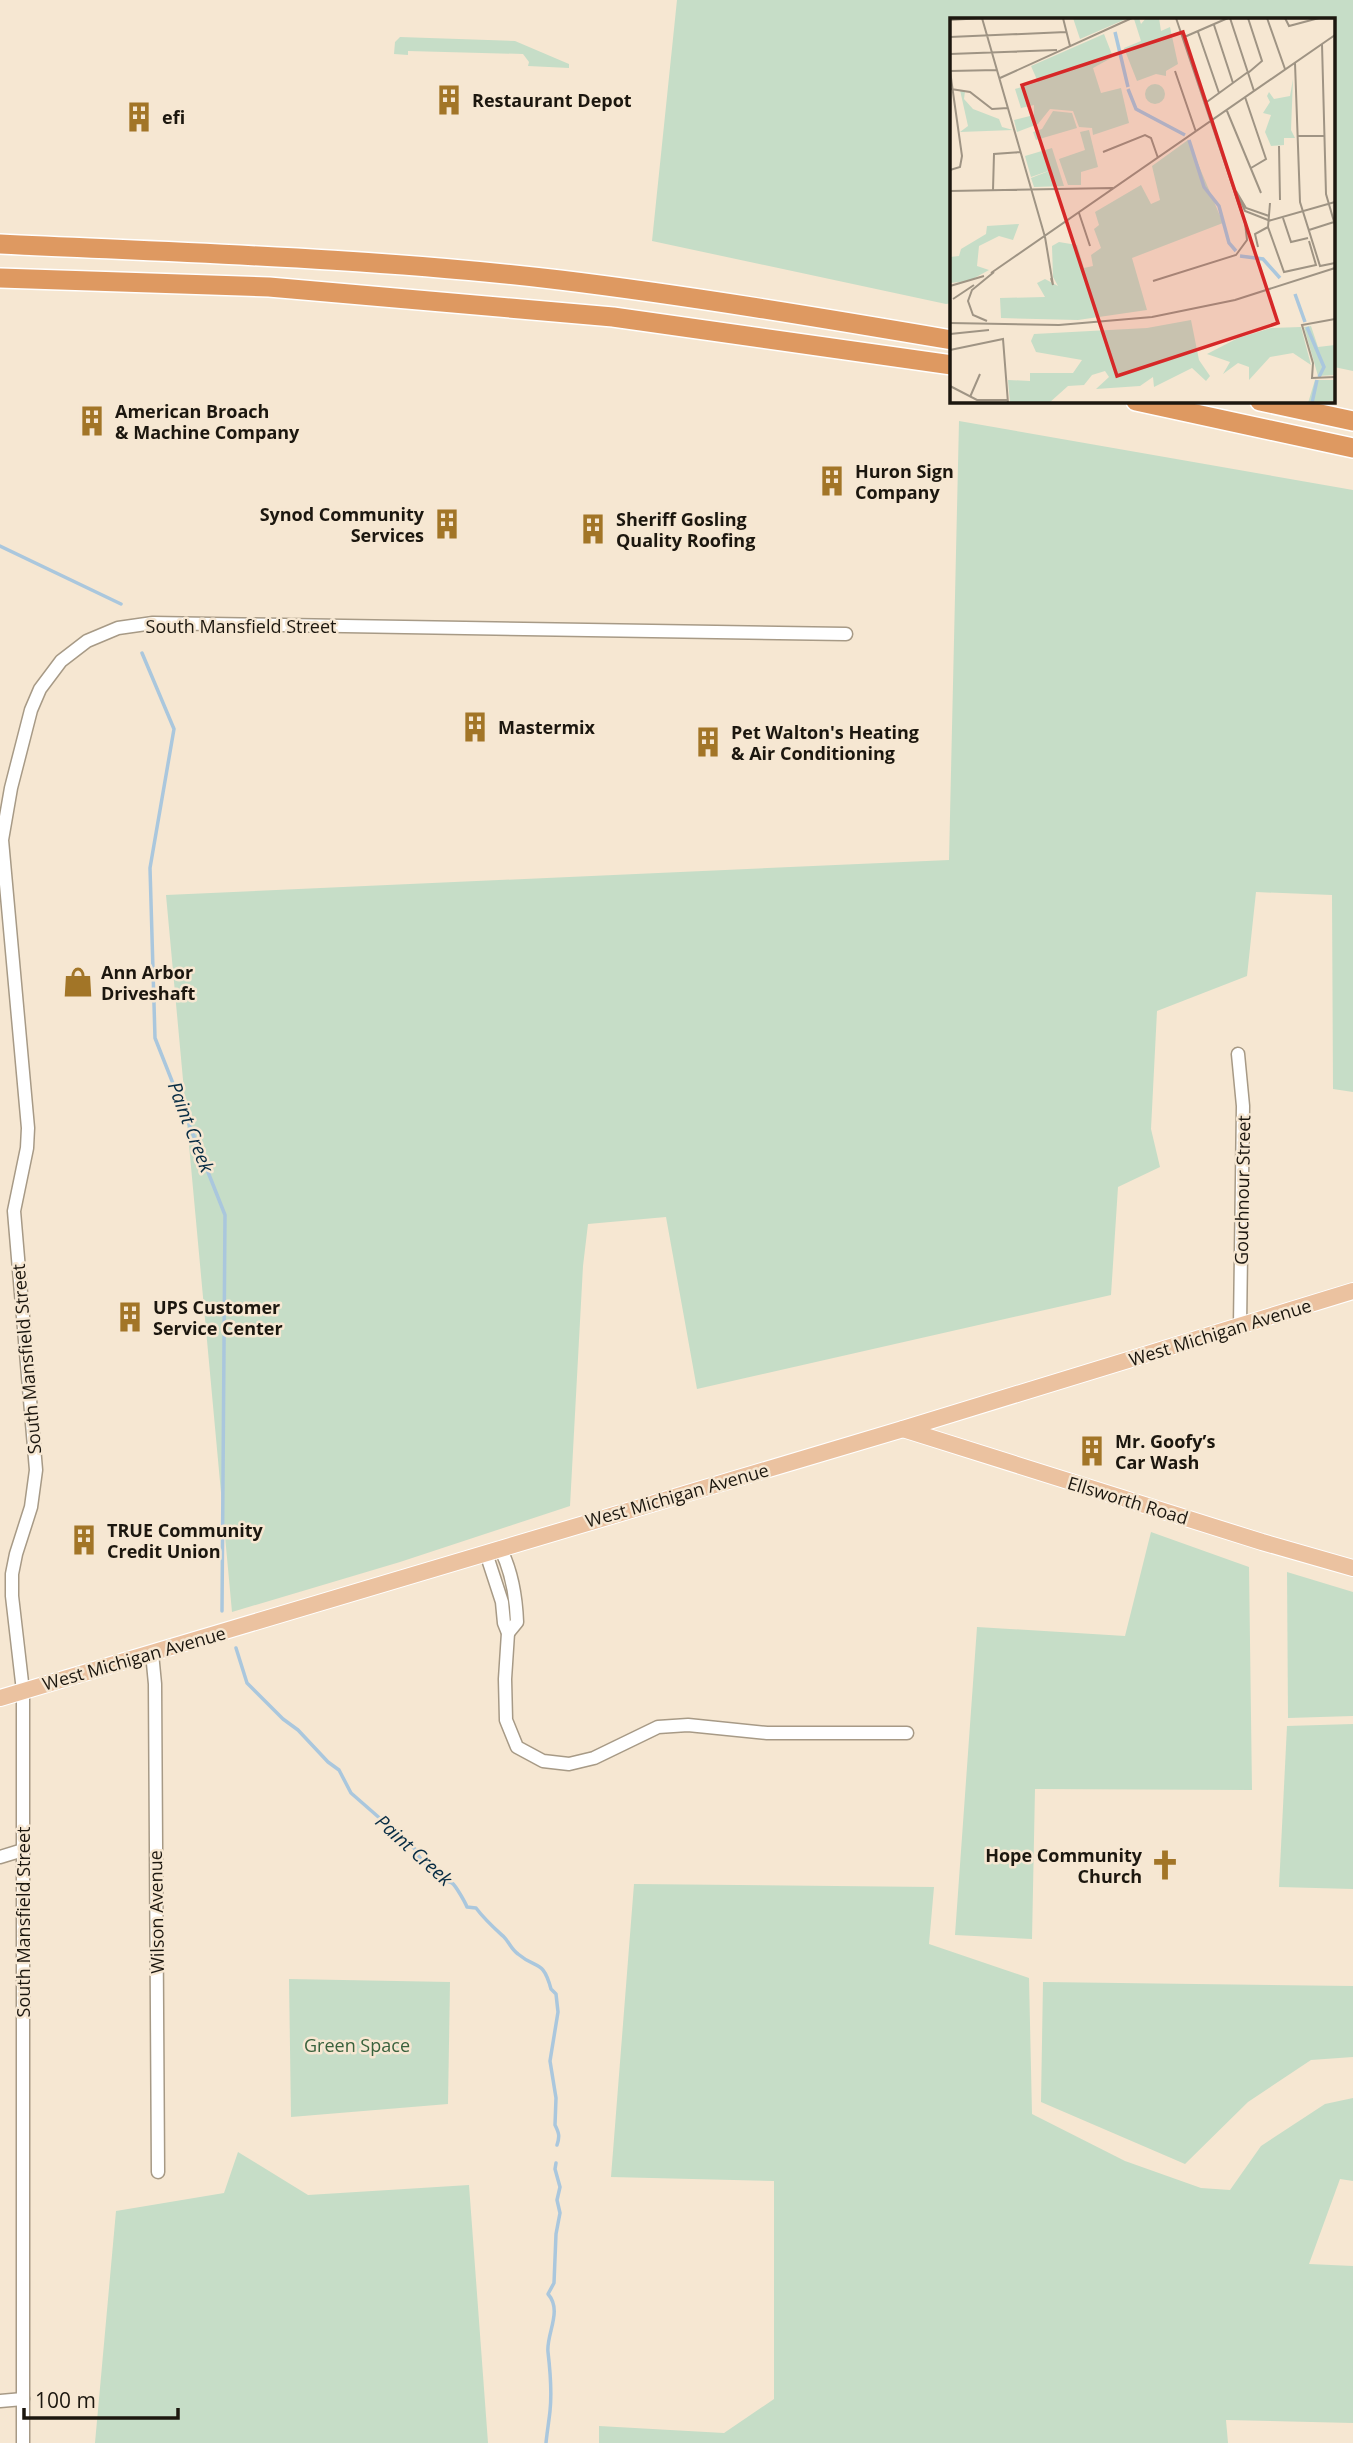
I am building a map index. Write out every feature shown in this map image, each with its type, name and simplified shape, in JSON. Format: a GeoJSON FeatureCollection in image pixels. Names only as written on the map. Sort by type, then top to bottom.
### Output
{"type":"FeatureCollection","features":[{"type":"Feature","properties":{"kind":"highway"},"geometry":{"type":"LineString","coordinates":[[0,243],[358,262],[560,280],[950,340]]}},
{"type":"Feature","properties":{"kind":"highway"},"geometry":{"type":"LineString","coordinates":[[0,278],[269,287],[613,317],[950,365]]}},
{"type":"Feature","properties":{"kind":"highway"},"geometry":{"type":"LineString","coordinates":[[1141,402],[1353,449]]}},
{"type":"Feature","properties":{"kind":"highway"},"geometry":{"type":"LineString","coordinates":[[1266,402],[1353,421]]}},
{"type":"Feature","properties":{"kind":"main road","name":"West Michigan Avenue"},"geometry":{"type":"LineString","coordinates":[[0,1698],[903,1429],[1353,1291]]}},
{"type":"Feature","properties":{"kind":"main road","name":"Ellsworth Road"},"geometry":{"type":"LineString","coordinates":[[903,1429],[1353,1568]]}},
{"type":"Feature","properties":{"kind":"street","name":"South Mansfield Street"},"geometry":{"type":"LineString","coordinates":[[23,2443],[23,1691],[12,1574],[31,1507],[36,1471],[14,1211],[27,1148],[28,1128],[2,840],[11,788],[30,710],[40,689],[61,661],[87,641],[118,628],[153,623],[846,634]]}},
{"type":"Feature","properties":{"kind":"street","name":"Gouchnour Street"},"geometry":{"type":"LineString","coordinates":[[1238,1054],[1243,1106],[1240,1326]]}},
{"type":"Feature","properties":{"kind":"street"},"geometry":{"type":"LineString","coordinates":[[493,1550],[504,1623],[508,1633],[506,1720],[517,1747],[543,1761],[569,1764],[594,1758],[658,1727],[688,1725],[766,1733],[907,1733]]}},
{"type":"Feature","properties":{"kind":"street","name":"Wilson Avenue"},"geometry":{"type":"LineString","coordinates":[[152,1653],[155,1667],[158,2172]]}},
{"type":"Feature","properties":{"kind":"street"},"geometry":{"type":"LineString","coordinates":[[0,1857],[23,1850]]}},
{"type":"Feature","properties":{"kind":"street"},"geometry":{"type":"LineString","coordinates":[[0,2401],[23,2399]]}},
{"type":"Feature","properties":{"kind":"green space"},"geometry":{"type":"Polygon","coordinates":[[[677,0],[1353,0],[1353,371],[1336,367],[1336,18],[950,18],[950,303],[652,241],[677,0]]]}},
{"type":"Feature","properties":{"kind":"green space"},"geometry":{"type":"Polygon","coordinates":[[[400,37],[515,41],[569,64],[569,68],[528,66],[529,62],[523,54],[408,51],[408,55],[394,54],[395,42],[400,37]]]}},
{"type":"Feature","properties":{"kind":"green space"},"geometry":{"type":"Polygon","coordinates":[[[959,421],[1353,490],[1353,1092],[1333,1089],[1332,895],[1256,892],[1247,976],[1157,1011],[1151,1129],[1160,1167],[1118,1187],[1111,1295],[697,1389],[666,1217],[588,1224],[583,1266],[570,1506],[400,1562],[232,1612],[166,895],[949,860],[959,421]]]}},
{"type":"Feature","properties":{"kind":"green space"},"geometry":{"type":"Polygon","coordinates":[[[1151,1532],[1249,1567],[1252,1790],[1035,1789],[1032,1939],[955,1935],[977,1627],[1125,1636],[1151,1532]]]}},
{"type":"Feature","properties":{"kind":"green space"},"geometry":{"type":"Polygon","coordinates":[[[1287,1572],[1353,1592],[1353,1716],[1288,1718],[1287,1572]]]}},
{"type":"Feature","properties":{"kind":"green space"},"geometry":{"type":"Polygon","coordinates":[[[1353,1724],[1353,1889],[1279,1887],[1287,1726],[1353,1724]]]}},
{"type":"Feature","properties":{"kind":"green space"},"geometry":{"type":"Polygon","coordinates":[[[634,1884],[934,1887],[929,1944],[1029,1978],[1032,2114],[1125,2161],[1201,2188],[1230,2190],[1261,2146],[1325,2104],[1353,2098],[1353,2181],[1340,2179],[1309,2264],[1353,2266],[1353,2423],[1226,2420],[1228,2443],[599,2443],[599,2426],[724,2433],[774,2399],[774,2181],[611,2177],[634,1884]]]}},
{"type":"Feature","properties":{"kind":"green space","name":"Green Space"},"geometry":{"type":"Polygon","coordinates":[[[289,1979],[450,1982],[448,2104],[291,2117],[289,1979]]]}},
{"type":"Feature","properties":{"kind":"green space"},"geometry":{"type":"Polygon","coordinates":[[[1043,1982],[1353,1986],[1353,2057],[1311,2060],[1248,2102],[1185,2164],[1041,2102],[1043,1982]]]}},
{"type":"Feature","properties":{"kind":"green space"},"geometry":{"type":"Polygon","coordinates":[[[238,2152],[308,2195],[469,2185],[488,2443],[95,2443],[116,2211],[224,2193],[238,2152]]]}},
{"type":"Feature","properties":{"kind":"waterway","name":"Paint Creek"},"geometry":{"type":"LineString","coordinates":[[0,546],[121,604]]}},
{"type":"Feature","properties":{"kind":"waterway","name":"Paint Creek"},"geometry":{"type":"LineString","coordinates":[[142,653],[174,729],[150,868],[155,1038],[225,1215],[222,1611]]}},
{"type":"Feature","properties":{"kind":"waterway","name":"Paint Creek"},"geometry":{"type":"LineString","coordinates":[[236,1648],[247,1683],[339,1770],[351,1793],[415,1849],[434,1873],[442,1880],[452,1883],[467,1907],[476,1908],[516,1952],[539,1966],[545,1973],[551,1989],[556,1994],[558,2012],[550,2061],[556,2098],[555,2125],[559,2137],[557,2145]]}},
{"type":"Feature","properties":{"kind":"waterway","name":"Paint Creek"},"geometry":{"type":"LineString","coordinates":[[546,2443],[551,2396],[548,2345],[554,2315],[548,2294],[554,2283],[556,2234],[560,2213],[556,2163]]}},
{"type":"Feature","properties":{"kind":"place","name":"Restaurant Depot"},"geometry":{"type":"Point","coordinates":[449,100]}},
{"type":"Feature","properties":{"kind":"place","name":"efi"},"geometry":{"type":"Point","coordinates":[139,117]}},
{"type":"Feature","properties":{"kind":"place","name":"American Broach & Machine Company"},"geometry":{"type":"Point","coordinates":[92,421]}},
{"type":"Feature","properties":{"kind":"place","name":"Huron Sign Company"},"geometry":{"type":"Point","coordinates":[832,481]}},
{"type":"Feature","properties":{"kind":"place","name":"Synod Community Services"},"geometry":{"type":"Point","coordinates":[447,524]}},
{"type":"Feature","properties":{"kind":"place","name":"Sheriff Gosling Quality Roofing"},"geometry":{"type":"Point","coordinates":[593,529]}},
{"type":"Feature","properties":{"kind":"place","name":"Mastermix"},"geometry":{"type":"Point","coordinates":[475,727]}},
{"type":"Feature","properties":{"kind":"place","name":"Pet Walton's Heating & Air Conditioning"},"geometry":{"type":"Point","coordinates":[708,742]}},
{"type":"Feature","properties":{"kind":"place","name":"Ann Arbor Driveshaft"},"geometry":{"type":"Point","coordinates":[78,982]}},
{"type":"Feature","properties":{"kind":"place","name":"UPS Customer Service Center"},"geometry":{"type":"Point","coordinates":[130,1317]}},
{"type":"Feature","properties":{"kind":"place","name":"Mr. Goofy’s Car Wash"},"geometry":{"type":"Point","coordinates":[1092,1451]}},
{"type":"Feature","properties":{"kind":"place","name":"TRUE Community Credit Union"},"geometry":{"type":"Point","coordinates":[84,1540]}},
{"type":"Feature","properties":{"kind":"place","name":"Hope Community Church"},"geometry":{"type":"Point","coordinates":[1165,1865]}}]}
